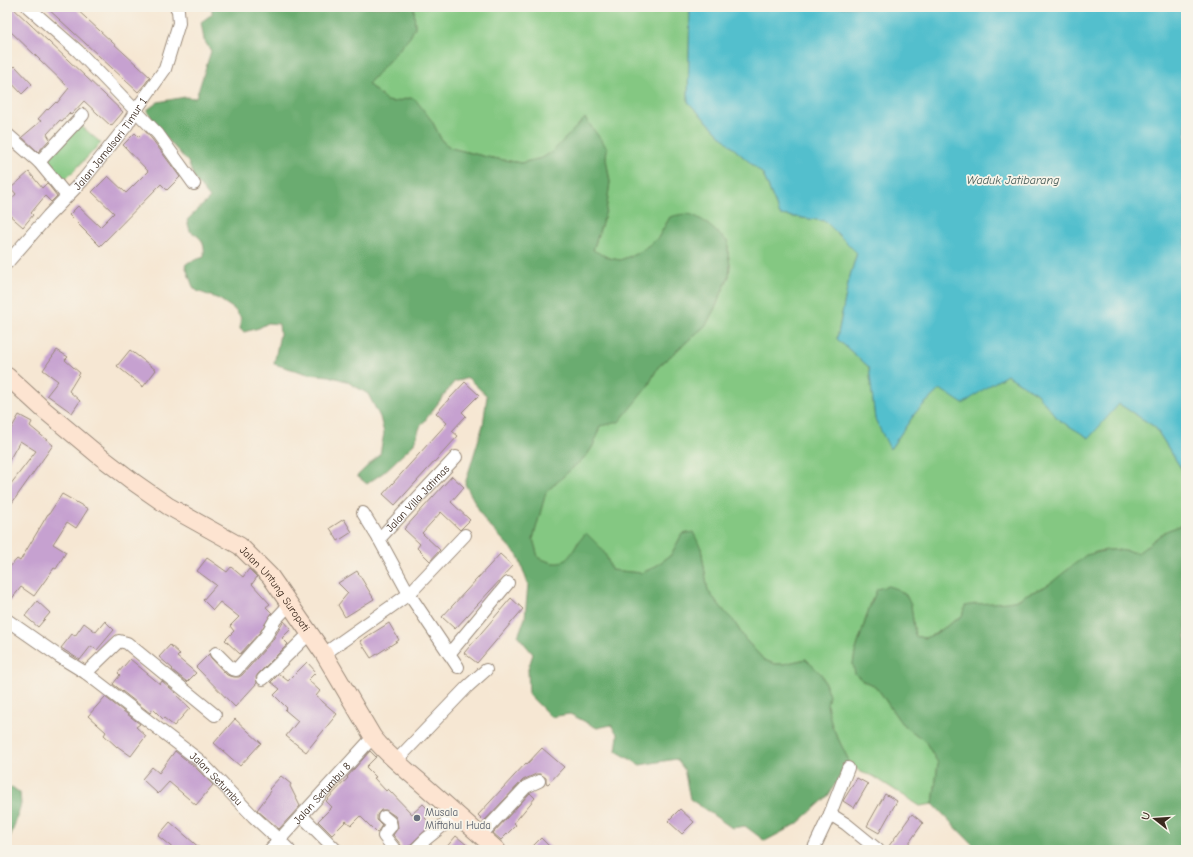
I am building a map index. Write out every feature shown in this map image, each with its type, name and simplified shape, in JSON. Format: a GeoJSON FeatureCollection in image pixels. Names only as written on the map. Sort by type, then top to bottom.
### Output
{"type":"FeatureCollection","features":[{"type":"Feature","properties":{"kind":"main road","name":"Jalan Untung Suropati"},"geometry":{"type":"LineString","coordinates":[[7,376],[43,409],[134,483],[168,506],[240,546],[270,576],[290,604],[324,654],[373,737],[380,746],[497,850]]}},
{"type":"Feature","properties":{"kind":"street"},"geometry":{"type":"LineString","coordinates":[[28,7],[78,51],[136,110],[158,134],[194,184]]}},
{"type":"Feature","properties":{"kind":"street","name":"Jalan Jamalsari Timur 1"},"geometry":{"type":"LineString","coordinates":[[7,263],[93,168],[127,125],[165,69],[179,23],[178,10],[176,7]]}},
{"type":"Feature","properties":{"kind":"street"},"geometry":{"type":"LineString","coordinates":[[38,162],[83,115]]}},
{"type":"Feature","properties":{"kind":"street"},"geometry":{"type":"LineString","coordinates":[[9,140],[38,162],[67,196]]}},
{"type":"Feature","properties":{"kind":"street","name":"Jalan Villa Jatimas"},"geometry":{"type":"LineString","coordinates":[[379,539],[456,457]]}},
{"type":"Feature","properties":{"kind":"street","name":"Jalan Villa Jatimas"},"geometry":{"type":"LineString","coordinates":[[363,513],[409,594],[458,667]]}},
{"type":"Feature","properties":{"kind":"street"},"geometry":{"type":"LineString","coordinates":[[324,654],[409,594],[465,535]]}},
{"type":"Feature","properties":{"kind":"street"},"geometry":{"type":"LineString","coordinates":[[449,654],[508,583]]}},
{"type":"Feature","properties":{"kind":"street"},"geometry":{"type":"LineString","coordinates":[[216,653],[232,669],[236,670],[266,636],[275,620],[290,604]]}},
{"type":"Feature","properties":{"kind":"street","name":"Jalan Setumbu"},"geometry":{"type":"LineString","coordinates":[[7,620],[86,673],[198,760],[289,850]]}},
{"type":"Feature","properties":{"kind":"street"},"geometry":{"type":"LineString","coordinates":[[264,679],[310,633]]}},
{"type":"Feature","properties":{"kind":"street"},"geometry":{"type":"LineString","coordinates":[[86,673],[119,641],[126,643],[214,714]]}},
{"type":"Feature","properties":{"kind":"street"},"geometry":{"type":"LineString","coordinates":[[396,761],[463,691],[486,670]]}},
{"type":"Feature","properties":{"kind":"street","name":"Jalan Setumbu 8"},"geometry":{"type":"LineString","coordinates":[[270,850],[373,737]]}},
{"type":"Feature","properties":{"kind":"street"},"geometry":{"type":"LineString","coordinates":[[813,850],[830,814],[848,768]]}},
{"type":"Feature","properties":{"kind":"street"},"geometry":{"type":"LineString","coordinates":[[481,835],[526,787],[539,781]]}},
{"type":"Feature","properties":{"kind":"street"},"geometry":{"type":"LineString","coordinates":[[415,850],[457,814]]}},
{"type":"Feature","properties":{"kind":"street"},"geometry":{"type":"LineString","coordinates":[[830,814],[846,824],[878,850]]}},
{"type":"Feature","properties":{"kind":"street"},"geometry":{"type":"LineString","coordinates":[[302,816],[336,850]]}},
{"type":"Feature","properties":{"kind":"street"},"geometry":{"type":"LineString","coordinates":[[384,817],[390,822],[391,826],[384,836],[396,850]]}},
{"type":"Feature","properties":{"kind":"green space"},"geometry":{"type":"Polygon","coordinates":[[[212,7],[414,7],[415,27],[410,37],[368,84],[387,101],[394,102],[410,98],[415,99],[432,121],[442,141],[451,148],[487,157],[521,163],[542,158],[552,152],[585,118],[607,148],[606,159],[610,182],[606,211],[593,250],[609,258],[620,260],[640,252],[658,238],[670,217],[681,214],[697,217],[728,242],[730,265],[729,276],[706,325],[658,367],[648,386],[619,422],[600,426],[593,446],[587,455],[546,492],[533,539],[538,557],[549,562],[556,563],[563,562],[567,558],[586,533],[605,553],[611,570],[641,573],[653,568],[671,555],[682,534],[693,532],[701,548],[708,591],[733,620],[745,639],[764,660],[775,664],[784,664],[806,659],[822,675],[829,695],[827,705],[832,726],[849,761],[828,796],[797,824],[765,841],[745,826],[732,828],[690,799],[684,769],[676,759],[640,765],[616,751],[618,735],[611,725],[597,728],[570,714],[551,717],[529,695],[528,669],[533,654],[518,636],[525,618],[528,584],[518,556],[485,521],[465,484],[483,425],[487,396],[468,378],[454,382],[420,427],[414,444],[384,472],[367,484],[357,476],[380,454],[384,433],[380,417],[368,394],[346,381],[329,376],[308,374],[274,364],[280,334],[279,324],[268,323],[259,328],[244,332],[240,329],[241,318],[234,309],[219,299],[197,291],[193,287],[185,265],[189,262],[204,257],[204,248],[202,241],[198,236],[190,231],[187,220],[210,198],[195,180],[188,162],[159,130],[147,110],[158,102],[185,97],[196,98],[211,51],[204,40],[201,22],[212,14],[212,7]]]}},
{"type":"Feature","properties":{"kind":"green space"},"geometry":{"type":"Polygon","coordinates":[[[414,7],[690,7],[688,102],[731,146],[763,174],[780,215],[825,221],[857,253],[849,279],[837,339],[869,367],[875,419],[891,448],[916,412],[940,389],[987,387],[1007,375],[1037,394],[1059,420],[1119,404],[1155,427],[1186,476],[1186,522],[1163,533],[1138,553],[1111,550],[1096,552],[1079,561],[1053,582],[1017,600],[1005,603],[966,606],[962,616],[935,634],[925,638],[915,636],[911,605],[872,599],[853,664],[863,681],[873,685],[880,692],[902,724],[925,741],[938,763],[933,804],[920,806],[873,776],[860,772],[849,761],[832,726],[827,705],[829,695],[822,675],[806,659],[784,664],[775,664],[764,660],[745,639],[733,620],[708,591],[701,548],[682,534],[671,555],[653,568],[641,573],[610,570],[608,560],[578,542],[571,555],[563,562],[553,563],[538,557],[533,539],[546,492],[587,455],[593,446],[600,426],[648,386],[658,367],[706,325],[729,276],[730,265],[728,242],[670,217],[658,238],[640,252],[620,260],[609,258],[593,251],[606,211],[610,182],[606,159],[607,148],[585,119],[552,152],[542,158],[521,163],[487,157],[451,148],[442,141],[432,121],[410,98],[394,102],[387,101],[368,84],[410,37],[415,27],[414,7]]]}},
{"type":"Feature","properties":{"kind":"green space"},"geometry":{"type":"Polygon","coordinates":[[[79,124],[101,143],[64,181],[45,163],[79,124]]]}},
{"type":"Feature","properties":{"kind":"green space"},"geometry":{"type":"Polygon","coordinates":[[[1186,522],[1186,850],[978,850],[933,804],[938,763],[925,741],[902,724],[880,692],[873,685],[863,681],[855,674],[853,664],[855,653],[877,589],[888,586],[897,589],[906,595],[911,605],[915,636],[925,638],[935,634],[962,616],[965,606],[1018,600],[1027,594],[1043,588],[1086,555],[1108,550],[1138,553],[1163,533],[1186,522]]]}},
{"type":"Feature","properties":{"kind":"green space"},"geometry":{"type":"Polygon","coordinates":[[[12,787],[20,793],[21,804],[11,836],[7,840],[7,788],[12,787]]]}},
{"type":"Feature","properties":{"kind":"water","name":"Waduk Jatibarang"},"geometry":{"type":"Polygon","coordinates":[[[690,7],[1186,7],[1186,476],[1155,427],[1119,404],[1089,438],[1059,420],[1037,394],[1007,375],[963,404],[940,389],[916,412],[890,449],[875,419],[869,367],[837,339],[849,279],[857,253],[825,221],[780,215],[763,174],[731,146],[688,102],[690,7]]]}},
{"type":"Feature","properties":{"kind":"building"},"geometry":{"type":"Polygon","coordinates":[[[7,7],[12,7],[123,112],[111,126],[84,101],[71,115],[69,113],[62,121],[60,120],[47,134],[50,139],[38,152],[22,137],[41,121],[38,119],[47,109],[48,110],[56,102],[57,103],[69,88],[7,28],[7,7]]]}},
{"type":"Feature","properties":{"kind":"building"},"geometry":{"type":"Polygon","coordinates":[[[46,7],[74,7],[150,77],[145,84],[138,92],[46,7]]]}},
{"type":"Feature","properties":{"kind":"building"},"geometry":{"type":"Polygon","coordinates":[[[7,62],[13,68],[15,66],[32,84],[22,94],[7,78],[7,62]]]}},
{"type":"Feature","properties":{"kind":"building"},"geometry":{"type":"Polygon","coordinates":[[[145,131],[180,177],[167,190],[161,184],[100,246],[69,215],[78,206],[100,227],[114,213],[92,192],[108,176],[126,193],[148,171],[123,145],[135,133],[139,137],[145,131]]]}},
{"type":"Feature","properties":{"kind":"building"},"geometry":{"type":"Polygon","coordinates":[[[29,172],[42,188],[47,183],[57,196],[51,202],[45,196],[31,213],[33,215],[23,227],[7,213],[7,204],[16,194],[11,188],[29,172]]]}},
{"type":"Feature","properties":{"kind":"building"},"geometry":{"type":"Polygon","coordinates":[[[57,350],[68,357],[65,360],[80,373],[69,391],[80,401],[72,413],[47,395],[58,381],[43,370],[57,350]]]}},
{"type":"Feature","properties":{"kind":"building"},"geometry":{"type":"Polygon","coordinates":[[[130,350],[156,370],[143,387],[117,366],[130,350]]]}},
{"type":"Feature","properties":{"kind":"building"},"geometry":{"type":"Polygon","coordinates":[[[465,382],[479,395],[462,412],[466,416],[452,431],[458,436],[395,505],[383,494],[447,423],[436,413],[465,382]]]}},
{"type":"Feature","properties":{"kind":"building"},"geometry":{"type":"Polygon","coordinates":[[[19,415],[32,422],[30,426],[53,445],[7,510],[7,489],[36,451],[20,441],[7,464],[7,436],[19,415]]]}},
{"type":"Feature","properties":{"kind":"building"},"geometry":{"type":"Polygon","coordinates":[[[452,476],[464,487],[451,502],[470,520],[460,530],[441,512],[422,533],[440,550],[430,561],[417,548],[420,544],[404,529],[452,476]]]}},
{"type":"Feature","properties":{"kind":"building"},"geometry":{"type":"Polygon","coordinates":[[[62,494],[88,509],[76,528],[67,522],[53,544],[66,552],[56,569],[54,568],[34,596],[21,587],[7,605],[7,570],[17,559],[20,561],[48,514],[62,494]]]}},
{"type":"Feature","properties":{"kind":"building"},"geometry":{"type":"Polygon","coordinates":[[[344,519],[352,532],[338,541],[330,528],[344,519]]]}},
{"type":"Feature","properties":{"kind":"building"},"geometry":{"type":"Polygon","coordinates":[[[500,554],[513,566],[455,629],[442,617],[500,554]]]}},
{"type":"Feature","properties":{"kind":"building"},"geometry":{"type":"Polygon","coordinates":[[[207,558],[227,572],[231,567],[243,577],[249,569],[257,577],[252,584],[270,604],[266,607],[272,613],[260,632],[240,654],[225,640],[234,631],[230,626],[239,617],[220,602],[213,610],[203,600],[216,585],[197,571],[207,558]]]}},
{"type":"Feature","properties":{"kind":"building"},"geometry":{"type":"Polygon","coordinates":[[[357,571],[374,599],[345,617],[338,605],[348,593],[338,583],[357,571]]]}},
{"type":"Feature","properties":{"kind":"building"},"geometry":{"type":"Polygon","coordinates":[[[511,598],[523,609],[477,663],[464,653],[511,598]]]}},
{"type":"Feature","properties":{"kind":"building"},"geometry":{"type":"Polygon","coordinates":[[[37,601],[50,613],[38,627],[25,616],[37,601]]]}},
{"type":"Feature","properties":{"kind":"building"},"geometry":{"type":"Polygon","coordinates":[[[105,621],[114,630],[97,650],[91,646],[80,660],[61,648],[72,634],[75,636],[84,623],[96,632],[105,621]]]}},
{"type":"Feature","properties":{"kind":"building"},"geometry":{"type":"Polygon","coordinates":[[[284,621],[291,629],[282,638],[288,644],[258,674],[256,677],[257,683],[235,707],[196,667],[209,654],[227,675],[239,677],[272,641],[284,621]]]}},
{"type":"Feature","properties":{"kind":"building"},"geometry":{"type":"Polygon","coordinates":[[[389,623],[399,640],[371,658],[360,641],[389,623]]]}},
{"type":"Feature","properties":{"kind":"building"},"geometry":{"type":"Polygon","coordinates":[[[170,645],[180,654],[177,657],[196,673],[187,682],[159,657],[170,645]]]}},
{"type":"Feature","properties":{"kind":"building"},"geometry":{"type":"Polygon","coordinates":[[[130,659],[160,684],[162,681],[190,708],[174,726],[164,718],[163,719],[153,709],[150,713],[113,684],[120,675],[118,673],[130,659]]]}},
{"type":"Feature","properties":{"kind":"building"},"geometry":{"type":"Polygon","coordinates":[[[307,662],[316,672],[308,680],[320,691],[316,696],[337,714],[306,752],[286,736],[298,721],[285,710],[287,708],[274,695],[280,689],[271,682],[279,674],[288,681],[307,662]]]}},
{"type":"Feature","properties":{"kind":"building"},"geometry":{"type":"Polygon","coordinates":[[[105,697],[140,724],[136,727],[146,736],[131,756],[117,747],[104,735],[106,732],[88,716],[105,697]]]}},
{"type":"Feature","properties":{"kind":"building"},"geometry":{"type":"Polygon","coordinates":[[[235,719],[261,743],[240,766],[214,743],[235,719]]]}},
{"type":"Feature","properties":{"kind":"building"},"geometry":{"type":"Polygon","coordinates":[[[542,748],[564,767],[548,784],[546,783],[546,778],[540,774],[536,774],[523,780],[484,821],[478,815],[526,763],[527,764],[542,748]]]}},
{"type":"Feature","properties":{"kind":"building"},"geometry":{"type":"Polygon","coordinates":[[[175,751],[196,768],[213,785],[196,805],[169,782],[158,794],[142,779],[152,767],[159,773],[175,751]]]}},
{"type":"Feature","properties":{"kind":"building"},"geometry":{"type":"Polygon","coordinates":[[[370,751],[376,757],[366,767],[376,777],[374,778],[386,791],[388,789],[412,814],[423,804],[431,812],[425,818],[431,825],[410,845],[408,850],[402,850],[401,845],[393,835],[398,828],[397,820],[395,816],[386,810],[381,810],[377,815],[377,820],[382,825],[377,833],[360,816],[351,825],[346,821],[332,835],[318,821],[332,807],[326,801],[348,778],[347,777],[370,751]]]}},
{"type":"Feature","properties":{"kind":"building"},"geometry":{"type":"Polygon","coordinates":[[[281,776],[291,784],[290,786],[300,806],[279,829],[257,810],[271,791],[269,789],[281,776]]]}},
{"type":"Feature","properties":{"kind":"building"},"geometry":{"type":"Polygon","coordinates":[[[857,778],[868,784],[854,808],[843,801],[857,778]]]}},
{"type":"Feature","properties":{"kind":"building"},"geometry":{"type":"Polygon","coordinates":[[[530,793],[535,798],[514,823],[516,825],[501,840],[493,833],[530,793]]]}},
{"type":"Feature","properties":{"kind":"building"},"geometry":{"type":"Polygon","coordinates":[[[885,794],[897,801],[879,833],[867,826],[885,794]]]}},
{"type":"Feature","properties":{"kind":"building"},"geometry":{"type":"Polygon","coordinates":[[[680,809],[694,822],[682,834],[668,821],[680,809]]]}},
{"type":"Feature","properties":{"kind":"building"},"geometry":{"type":"Polygon","coordinates":[[[912,814],[923,823],[904,850],[886,850],[912,814]]]}},
{"type":"Feature","properties":{"kind":"building"},"geometry":{"type":"Polygon","coordinates":[[[170,822],[202,850],[175,850],[158,836],[170,822]]]}},
{"type":"Feature","properties":{"kind":"building"},"geometry":{"type":"Polygon","coordinates":[[[456,836],[473,850],[444,850],[456,836]]]}},
{"type":"Feature","properties":{"kind":"building"},"geometry":{"type":"Polygon","coordinates":[[[541,838],[553,850],[529,850],[541,838]]]}},
{"type":"Feature","properties":{"kind":"place","name":"Musala Miftahul Huda"},"geometry":{"type":"Point","coordinates":[417,818]}}]}
